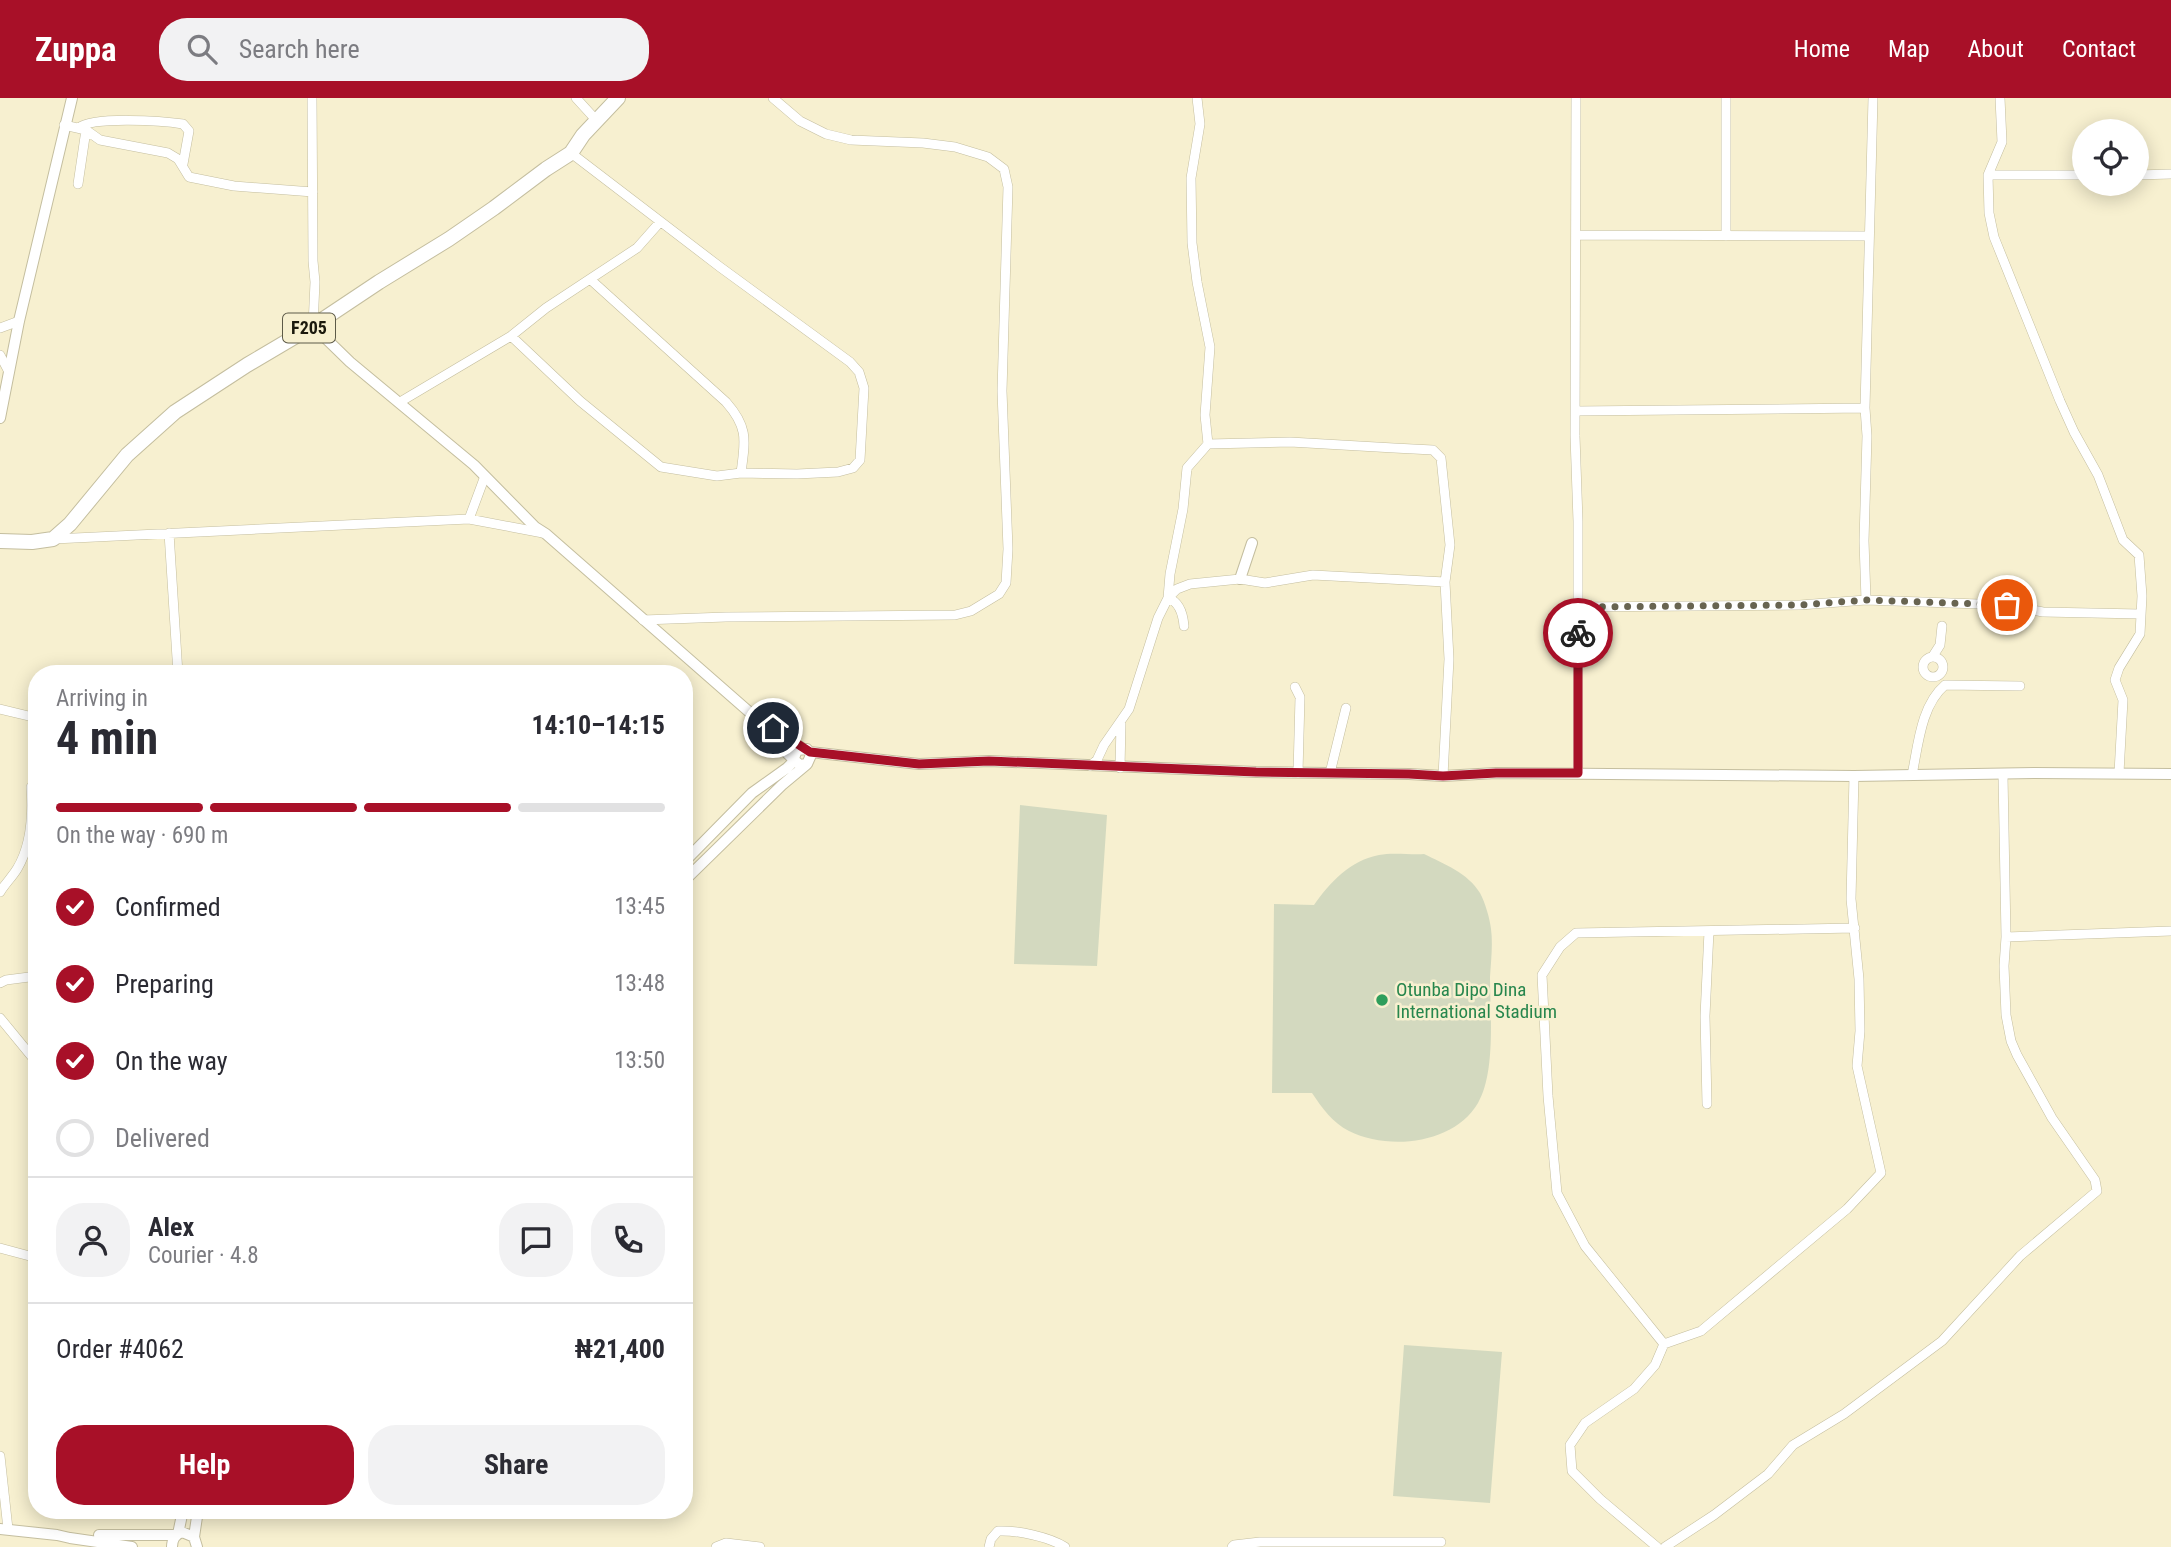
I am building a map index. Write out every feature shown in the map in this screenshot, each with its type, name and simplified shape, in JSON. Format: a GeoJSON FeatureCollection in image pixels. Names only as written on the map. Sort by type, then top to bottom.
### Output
{"type":"FeatureCollection","features":[{"type":"Feature","properties":{"kind":"main road","name":"F205"},"geometry":{"type":"LineString","coordinates":[[53,539],[70,524],[127,455],[165,421],[237,371],[449,239],[571,153],[583,135],[618,98]]}},
{"type":"Feature","properties":{"kind":"main road"},"geometry":{"type":"LineString","coordinates":[[0,541],[32,542],[53,539]]}},
{"type":"Feature","properties":{"kind":"street"},"geometry":{"type":"LineString","coordinates":[[0,418],[19,321],[72,98]]}},
{"type":"Feature","properties":{"kind":"street"},"geometry":{"type":"LineString","coordinates":[[312,98],[313,326],[350,362],[485,476],[535,527],[763,724],[779,745],[800,765],[807,764]]}},
{"type":"Feature","properties":{"kind":"street"},"geometry":{"type":"LineString","coordinates":[[576,98],[597,121]]}},
{"type":"Feature","properties":{"kind":"street"},"geometry":{"type":"LineString","coordinates":[[643,620],[955,615],[971,611],[990,600],[999,594],[1006,583],[1008,549],[1002,391],[1009,187],[1004,169],[988,156],[955,147],[851,140],[826,134],[800,121],[773,98]]}},
{"type":"Feature","properties":{"kind":"street"},"geometry":{"type":"LineString","coordinates":[[1197,98],[1200,124],[1191,178],[1192,243],[1210,347],[1205,415],[1209,444]]}},
{"type":"Feature","properties":{"kind":"street"},"geometry":{"type":"LineString","coordinates":[[1576,98],[1578,773]]}},
{"type":"Feature","properties":{"kind":"street"},"geometry":{"type":"LineString","coordinates":[[1726,98],[1726,236]]}},
{"type":"Feature","properties":{"kind":"street"},"geometry":{"type":"LineString","coordinates":[[1866,600],[1865,408],[1873,98]]}},
{"type":"Feature","properties":{"kind":"street"},"geometry":{"type":"LineString","coordinates":[[2000,98],[2002,142],[1988,176],[1989,213],[1994,237],[2060,401],[2098,475],[2123,540],[2139,555],[2142,596],[2140,634],[2119,668],[2115,680],[2123,700],[2119,773]]}},
{"type":"Feature","properties":{"kind":"street"},"geometry":{"type":"LineString","coordinates":[[78,184],[84,124],[105,121],[183,124],[189,131],[183,164],[189,177],[234,186],[313,192]]}},
{"type":"Feature","properties":{"kind":"street"},"geometry":{"type":"LineString","coordinates":[[64,125],[83,129],[100,140],[169,153],[183,164]]}},
{"type":"Feature","properties":{"kind":"street"},"geometry":{"type":"LineString","coordinates":[[511,336],[580,401],[661,467],[717,476],[741,472],[797,474],[838,472],[853,468],[860,460],[864,388],[862,378],[850,362],[571,153]]}},
{"type":"Feature","properties":{"kind":"street"},"geometry":{"type":"LineString","coordinates":[[2149,174],[2171,174]]}},
{"type":"Feature","properties":{"kind":"street"},"geometry":{"type":"LineString","coordinates":[[1988,176],[2072,175]]}},
{"type":"Feature","properties":{"kind":"street"},"geometry":{"type":"LineString","coordinates":[[400,402],[511,336],[637,248],[660,222]]}},
{"type":"Feature","properties":{"kind":"street"},"geometry":{"type":"LineString","coordinates":[[1576,235],[1869,236]]}},
{"type":"Feature","properties":{"kind":"street"},"geometry":{"type":"LineString","coordinates":[[591,279],[739,416],[744,430],[741,472]]}},
{"type":"Feature","properties":{"kind":"street"},"geometry":{"type":"LineString","coordinates":[[0,328],[19,321]]}},
{"type":"Feature","properties":{"kind":"street"},"geometry":{"type":"LineString","coordinates":[[0,355],[9,372]]}},
{"type":"Feature","properties":{"kind":"street"},"geometry":{"type":"LineString","coordinates":[[1576,411],[1865,408]]}},
{"type":"Feature","properties":{"kind":"street"},"geometry":{"type":"LineString","coordinates":[[1168,598],[1187,468],[1209,444],[1290,442],[1433,450],[1441,458],[1450,545],[1445,582],[1449,659],[1443,776]]}},
{"type":"Feature","properties":{"kind":"street"},"geometry":{"type":"LineString","coordinates":[[469,519],[485,476]]}},
{"type":"Feature","properties":{"kind":"street"},"geometry":{"type":"LineString","coordinates":[[53,539],[469,519],[546,534]]}},
{"type":"Feature","properties":{"kind":"street"},"geometry":{"type":"LineString","coordinates":[[169,533],[177,665]]}},
{"type":"Feature","properties":{"kind":"street"},"geometry":{"type":"LineString","coordinates":[[1240,579],[1252,543]]}},
{"type":"Feature","properties":{"kind":"street"},"geometry":{"type":"LineString","coordinates":[[1090,766],[1097,760],[1129,709],[1158,618],[1168,598],[1177,589],[1190,584],[1240,579],[1265,583],[1313,575],[1445,582]]}},
{"type":"Feature","properties":{"kind":"street"},"geometry":{"type":"LineString","coordinates":[[1168,598],[1174,600],[1181,609],[1184,626]]}},
{"type":"Feature","properties":{"kind":"street"},"geometry":{"type":"LineString","coordinates":[[1578,607],[1800,605],[1866,600],[2007,605],[2043,612],[2140,614]]}},
{"type":"Feature","properties":{"kind":"street"},"geometry":{"type":"LineString","coordinates":[[1942,626],[1940,645],[1922,666],[1927,675],[1938,676],[1945,685]]}},
{"type":"Feature","properties":{"kind":"street"},"geometry":{"type":"LineString","coordinates":[[1933,656],[1942,661],[1942,672],[1938,676]]}},
{"type":"Feature","properties":{"kind":"street"},"geometry":{"type":"LineString","coordinates":[[1945,685],[2020,686]]}},
{"type":"Feature","properties":{"kind":"street"},"geometry":{"type":"LineString","coordinates":[[1912,775],[1922,728],[1931,704],[1945,685]]}},
{"type":"Feature","properties":{"kind":"street"},"geometry":{"type":"LineString","coordinates":[[1295,687],[1300,697],[1298,772]]}},
{"type":"Feature","properties":{"kind":"street"},"geometry":{"type":"LineString","coordinates":[[1330,773],[1346,708]]}},
{"type":"Feature","properties":{"kind":"street"},"geometry":{"type":"LineString","coordinates":[[0,709],[28,716]]}},
{"type":"Feature","properties":{"kind":"street"},"geometry":{"type":"LineString","coordinates":[[1120,768],[1121,721]]}},
{"type":"Feature","properties":{"kind":"street"},"geometry":{"type":"LineString","coordinates":[[693,872],[811,760],[806,750],[763,724]]}},
{"type":"Feature","properties":{"kind":"street"},"geometry":{"type":"LineString","coordinates":[[693,853],[752,793],[787,768],[794,759],[795,752],[806,750],[919,764],[989,761],[1120,768],[1443,776],[1496,773],[1854,776],[2171,774]]}},
{"type":"Feature","properties":{"kind":"street"},"geometry":{"type":"LineString","coordinates":[[1665,1547],[1714,1515],[1768,1474],[1793,1445],[1844,1414],[1942,1341],[2021,1255],[2097,1191],[2095,1180],[2053,1118],[2011,1041],[2006,1015],[2004,966],[2006,937],[2003,775]]}},
{"type":"Feature","properties":{"kind":"street"},"geometry":{"type":"LineString","coordinates":[[1657,1547],[1600,1499],[1572,1471],[1570,1445],[1585,1423],[1634,1389],[1655,1364],[1664,1344],[1701,1331],[1847,1209],[1881,1174],[1857,1066],[1860,1031],[1859,979],[1851,899],[1854,776]]}},
{"type":"Feature","properties":{"kind":"street"},"geometry":{"type":"LineString","coordinates":[[0,892],[28,848]]}},
{"type":"Feature","properties":{"kind":"street"},"geometry":{"type":"LineString","coordinates":[[1664,1344],[1585,1246],[1557,1193],[1548,1096],[1542,975],[1560,947],[1576,933],[1855,928]]}},
{"type":"Feature","properties":{"kind":"street"},"geometry":{"type":"LineString","coordinates":[[1707,1104],[1705,1016],[1709,931]]}},
{"type":"Feature","properties":{"kind":"street"},"geometry":{"type":"LineString","coordinates":[[2006,937],[2171,931]]}},
{"type":"Feature","properties":{"kind":"street"},"geometry":{"type":"LineString","coordinates":[[0,983],[6,979],[28,977]]}},
{"type":"Feature","properties":{"kind":"street"},"geometry":{"type":"LineString","coordinates":[[0,1018],[5,1031],[28,1054]]}},
{"type":"Feature","properties":{"kind":"street"},"geometry":{"type":"LineString","coordinates":[[0,1248],[28,1256]]}},
{"type":"Feature","properties":{"kind":"street"},"geometry":{"type":"LineString","coordinates":[[0,1456],[4,1529],[132,1547]]}},
{"type":"Feature","properties":{"kind":"street"},"geometry":{"type":"LineString","coordinates":[[172,1547],[181,1519]]}},
{"type":"Feature","properties":{"kind":"street"},"geometry":{"type":"LineString","coordinates":[[198,1519],[198,1543]]}},
{"type":"Feature","properties":{"kind":"street"},"geometry":{"type":"LineString","coordinates":[[989,1547],[991,1539],[998,1531],[1012,1531],[1052,1539],[1065,1547]]}},
{"type":"Feature","properties":{"kind":"street"},"geometry":{"type":"LineString","coordinates":[[57,1535],[187,1532],[198,1543]]}},
{"type":"Feature","properties":{"kind":"street"},"geometry":{"type":"LineString","coordinates":[[1232,1547],[1260,1542],[1441,1542]]}},
{"type":"Feature","properties":{"kind":"street"},"geometry":{"type":"LineString","coordinates":[[716,1547],[726,1543],[760,1547]]}},
{"type":"Feature","properties":{"kind":"green space"},"geometry":{"type":"Polygon","coordinates":[[[1020,805],[1107,815],[1097,966],[1014,964],[1020,805]]]}},
{"type":"Feature","properties":{"kind":"green space","name":"Otunba Dipo Dina International Stadium"},"geometry":{"type":"Polygon","coordinates":[[[1390,854],[1424,854],[1469,880],[1480,893],[1487,911],[1492,941],[1490,1059],[1484,1090],[1467,1117],[1437,1135],[1420,1140],[1383,1141],[1343,1128],[1328,1115],[1312,1093],[1272,1093],[1274,904],[1314,905],[1342,873],[1369,858],[1390,854]]]}},
{"type":"Feature","properties":{"kind":"green space"},"geometry":{"type":"Polygon","coordinates":[[[1404,1345],[1502,1352],[1490,1503],[1393,1496],[1404,1345]]]}},
{"type":"Feature","properties":{"kind":"way so far"},"geometry":{"type":"LineString","coordinates":[[1578,633],[1578,607],[1800,605],[1866,600],[2007,605]]}},
{"type":"Feature","properties":{"kind":"place","name":"Otunba Dipo Dina International Stadium"},"geometry":{"type":"Point","coordinates":[1382,1000]}},
{"type":"Feature","properties":{"kind":"route"},"geometry":{"type":"LineString","coordinates":[[773,728],[810,752],[919,764],[989,761],[1256,772],[1443,776],[1578,773],[1578,633]]}}]}
